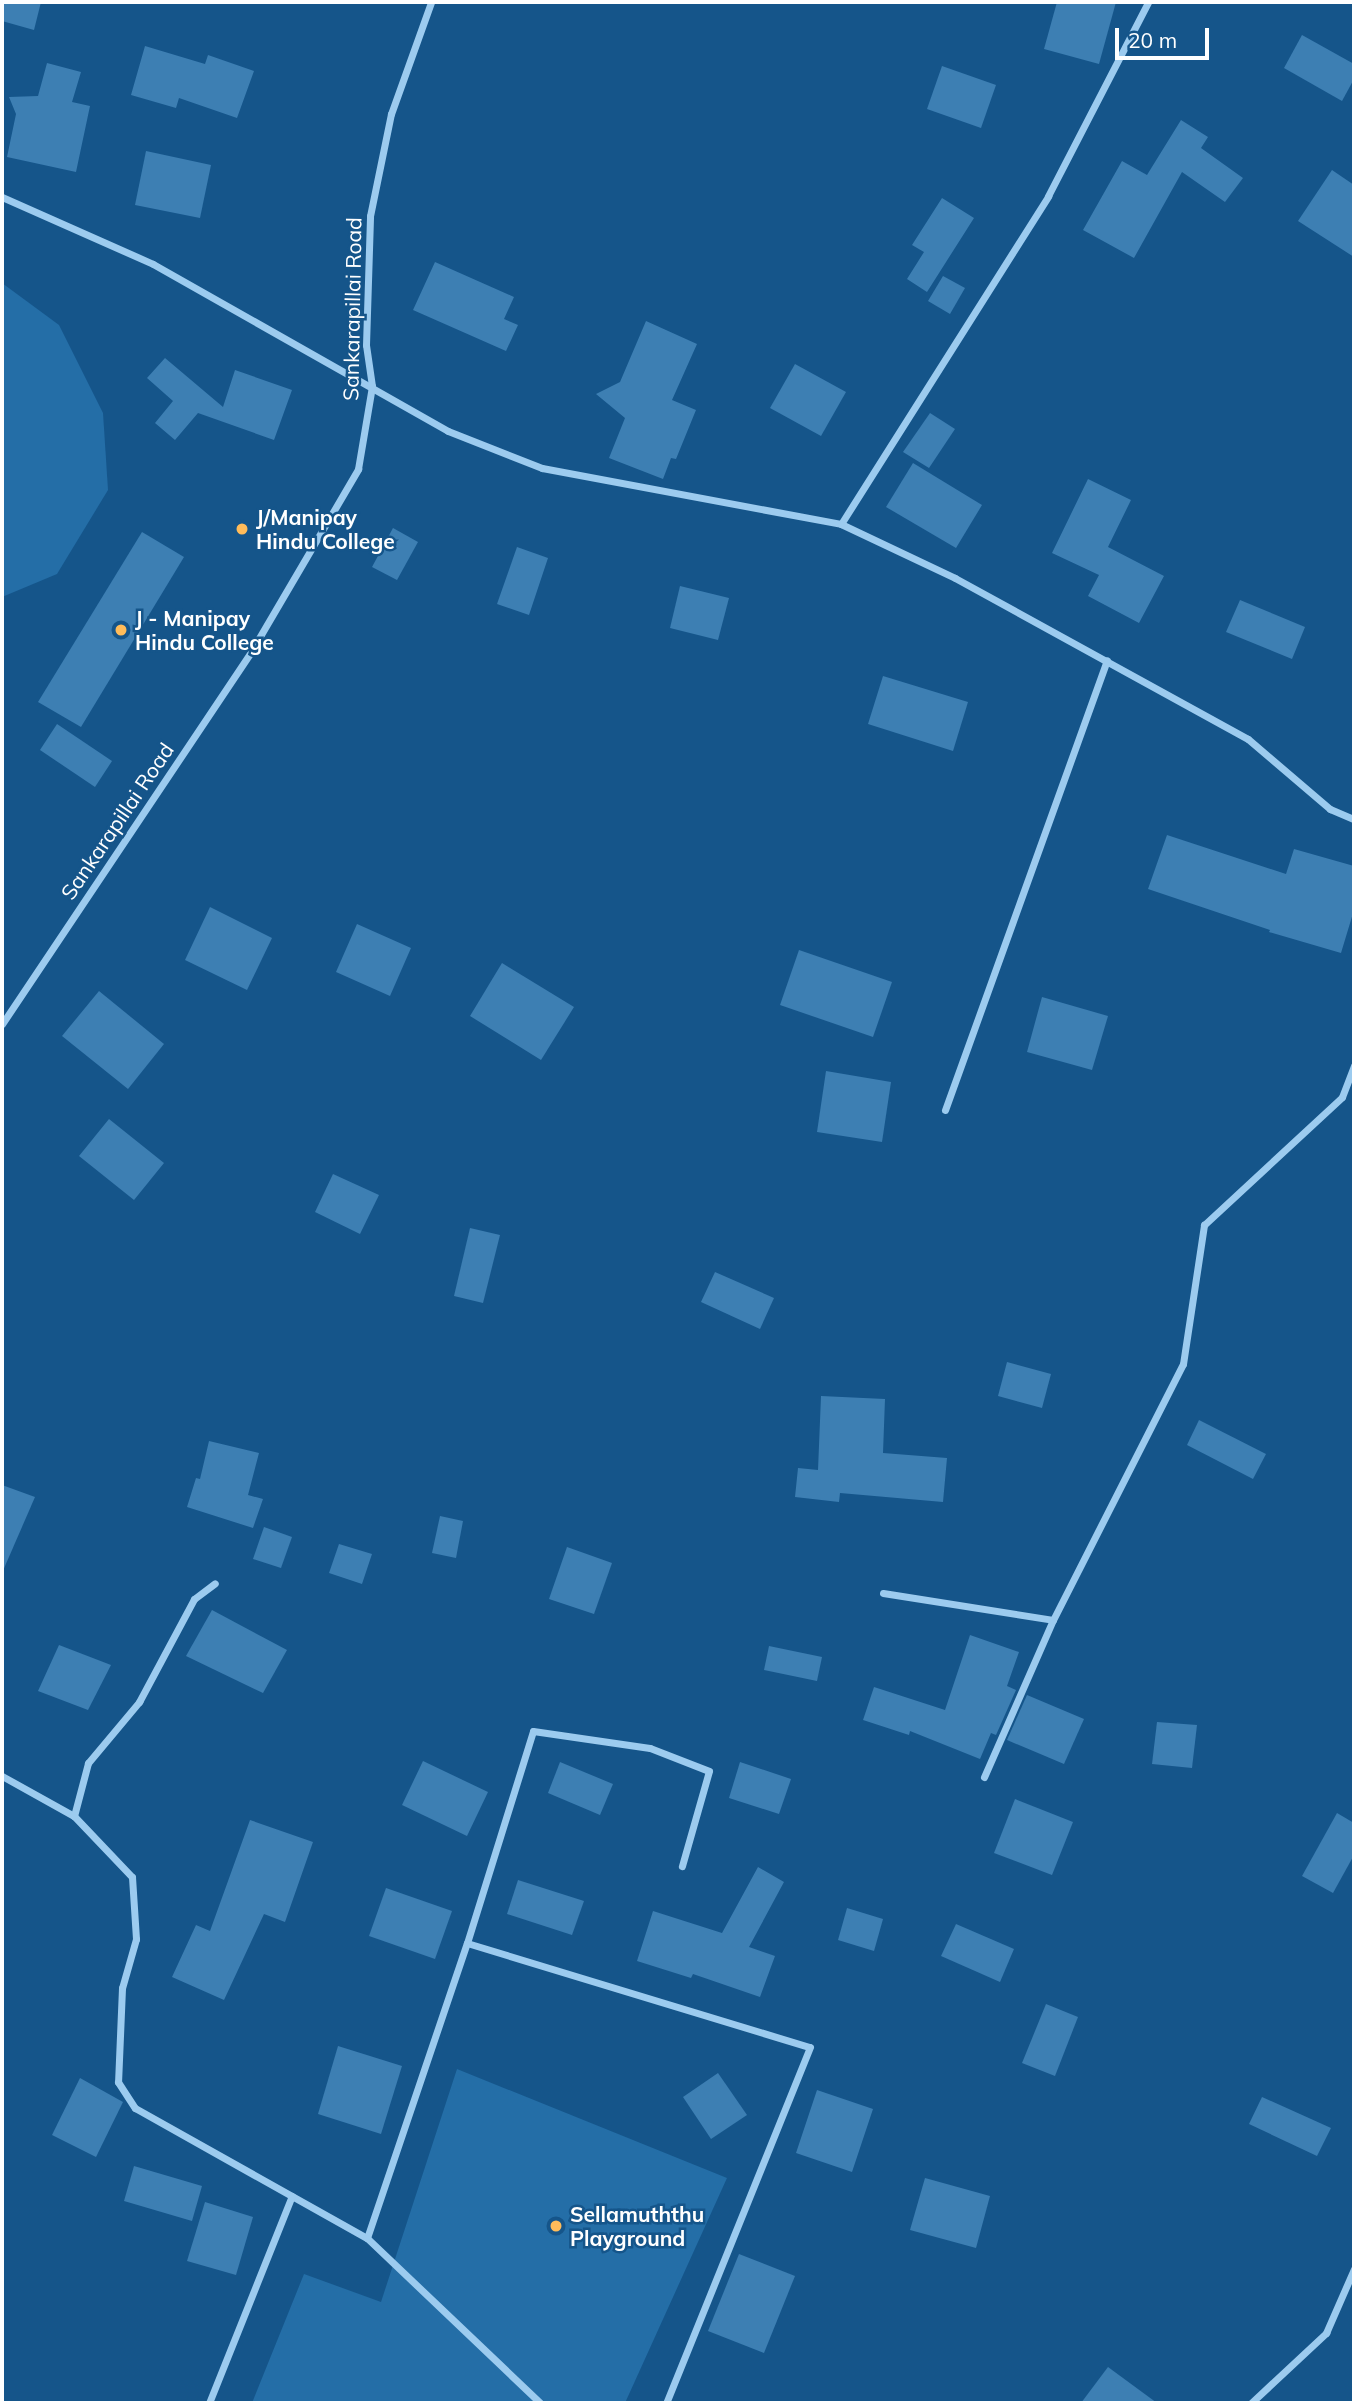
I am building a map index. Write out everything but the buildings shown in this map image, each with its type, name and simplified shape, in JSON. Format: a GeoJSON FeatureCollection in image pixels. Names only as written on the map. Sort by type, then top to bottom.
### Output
{"type":"FeatureCollection","features":[{"type":"Feature","properties":{"kind":"street","name":"Sankarapillai Road"},"geometry":{"type":"LineString","coordinates":[[2,1024],[252,650],[358,469],[372,386],[366,345],[370,216],[391,114],[431,2]]}},
{"type":"Feature","properties":{"kind":"street"},"geometry":{"type":"LineString","coordinates":[[841,523],[1048,196],[1148,2]]}},
{"type":"Feature","properties":{"kind":"street"},"geometry":{"type":"LineString","coordinates":[[2,197],[153,264],[448,431],[542,468],[841,523],[955,578],[1248,739],[1330,809],[1354,819]]}},
{"type":"Feature","properties":{"kind":"street"},"geometry":{"type":"LineString","coordinates":[[945,1110],[1107,660]]}},
{"type":"Feature","properties":{"kind":"street"},"geometry":{"type":"LineString","coordinates":[[984,1777],[1052,1620],[1183,1364],[1204,1225],[1342,1097],[1354,1065]]}},
{"type":"Feature","properties":{"kind":"street"},"geometry":{"type":"LineString","coordinates":[[74,1816],[88,1763],[139,1702],[194,1599],[215,1583]]}},
{"type":"Feature","properties":{"kind":"street"},"geometry":{"type":"LineString","coordinates":[[883,1592],[1052,1620]]}},
{"type":"Feature","properties":{"kind":"street"},"geometry":{"type":"LineString","coordinates":[[367,2238],[467,1943],[533,1731],[650,1748],[709,1771],[681,1866]]}},
{"type":"Feature","properties":{"kind":"street"},"geometry":{"type":"LineString","coordinates":[[2,1776],[74,1816],[132,1877],[136,1939],[122,1988],[118,2082],[135,2108],[367,2238],[540,2403]]}},
{"type":"Feature","properties":{"kind":"street"},"geometry":{"type":"LineString","coordinates":[[467,1943],[810,2047],[666,2403]]}},
{"type":"Feature","properties":{"kind":"street"},"geometry":{"type":"LineString","coordinates":[[209,2403],[292,2196]]}},
{"type":"Feature","properties":{"kind":"street"},"geometry":{"type":"LineString","coordinates":[[1251,2403],[1326,2333],[1354,2269]]}},
{"type":"Feature","properties":{"kind":"shaded area"},"geometry":{"type":"Polygon","coordinates":[[[2,283],[59,325],[103,413],[108,490],[57,574],[2,597],[2,283]]]}},
{"type":"Feature","properties":{"kind":"shaded area","name":"Sellamuththu Playground"},"geometry":{"type":"Polygon","coordinates":[[[457,2069],[727,2178],[625,2403],[252,2403],[304,2274],[381,2302],[457,2069]]]}},
{"type":"Feature","properties":{"kind":"place","name":"J/Manipay Hindu College"},"geometry":{"type":"Point","coordinates":[242,529]}},
{"type":"Feature","properties":{"kind":"place","name":"J - Manipay Hindu College"},"geometry":{"type":"Point","coordinates":[121,630]}},
{"type":"Feature","properties":{"kind":"place","name":"Sellamuththu Playground"},"geometry":{"type":"Point","coordinates":[556,2226]}}]}
